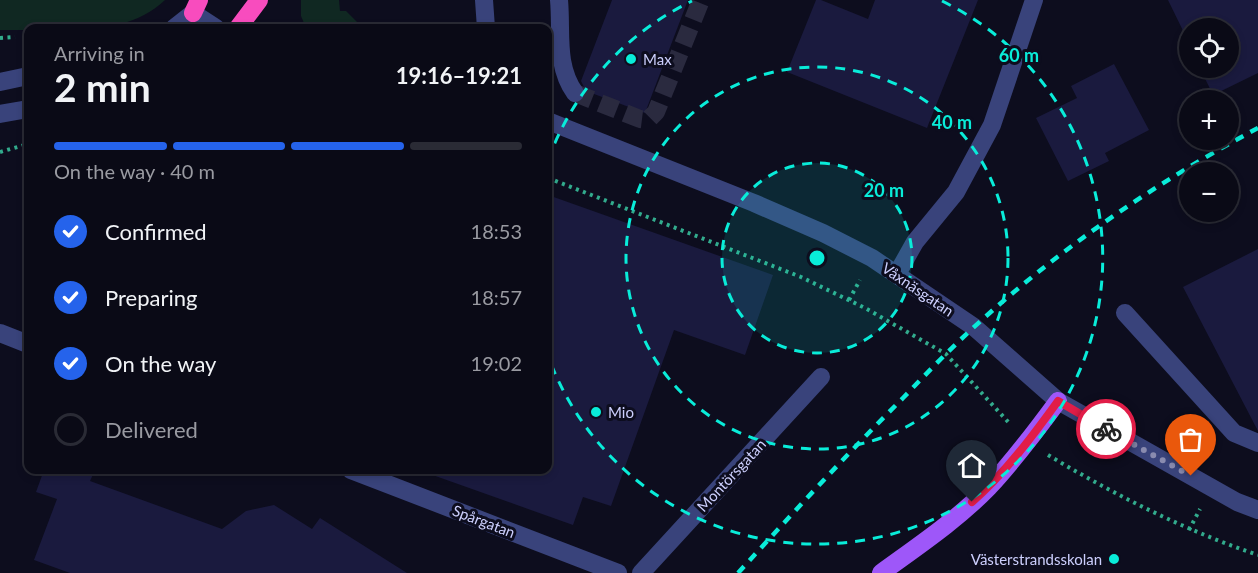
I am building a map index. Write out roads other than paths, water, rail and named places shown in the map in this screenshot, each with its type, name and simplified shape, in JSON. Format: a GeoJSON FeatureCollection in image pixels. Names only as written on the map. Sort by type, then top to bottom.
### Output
{"type":"FeatureCollection","features":[{"type":"Feature","properties":{"kind":"highway"},"geometry":{"type":"LineString","coordinates":[[241,24],[259,0]]}},
{"type":"Feature","properties":{"kind":"main road"},"geometry":{"type":"LineString","coordinates":[[881,573],[940,530],[988,488],[1027,443],[1058,401]]}},
{"type":"Feature","properties":{"kind":"street"},"geometry":{"type":"LineString","coordinates":[[484,0],[486,24]]}},
{"type":"Feature","properties":{"kind":"street"},"geometry":{"type":"LineString","coordinates":[[559,0],[561,58],[567,82],[575,93]]}},
{"type":"Feature","properties":{"kind":"street"},"geometry":{"type":"LineString","coordinates":[[897,274],[915,242],[956,192],[992,125],[1034,0]]}},
{"type":"Feature","properties":{"kind":"street"},"geometry":{"type":"LineString","coordinates":[[178,24],[196,6],[212,24]]}},
{"type":"Feature","properties":{"kind":"street"},"geometry":{"type":"LineString","coordinates":[[0,82],[24,77]]}},
{"type":"Feature","properties":{"kind":"street"},"geometry":{"type":"LineString","coordinates":[[0,114],[24,110]]}},
{"type":"Feature","properties":{"kind":"street","name":"Våxnäsgatan"},"geometry":{"type":"LineString","coordinates":[[552,123],[823,233],[897,274],[974,327],[1058,401],[1237,502],[1258,510]]}},
{"type":"Feature","properties":{"kind":"street"},"geometry":{"type":"LineString","coordinates":[[1125,313],[1234,433],[1258,443]]}},
{"type":"Feature","properties":{"kind":"street"},"geometry":{"type":"LineString","coordinates":[[0,333],[24,342]]}},
{"type":"Feature","properties":{"kind":"street","name":"Montörsgatan"},"geometry":{"type":"LineString","coordinates":[[641,573],[821,377]]}},
{"type":"Feature","properties":{"kind":"street","name":"Spårgatan"},"geometry":{"type":"LineString","coordinates":[[361,474],[618,573]]}},
{"type":"Feature","properties":{"kind":"tunnel"},"geometry":{"type":"LineString","coordinates":[[575,93],[640,119],[648,120],[656,112],[701,0]]}},
{"type":"Feature","properties":{"kind":"railway"},"geometry":{"type":"LineString","coordinates":[[738,573],[929,371],[1006,299],[1039,271],[1109,219],[1182,171],[1258,128]]}},
{"type":"Feature","properties":{"kind":"place","name":"Max"},"geometry":{"type":"Point","coordinates":[631,59]}},
{"type":"Feature","properties":{"kind":"place","name":"Mio"},"geometry":{"type":"Point","coordinates":[596,412]}},
{"type":"Feature","properties":{"kind":"place","name":"Västerstrandsskolan"},"geometry":{"type":"Point","coordinates":[1114,559]}}]}
